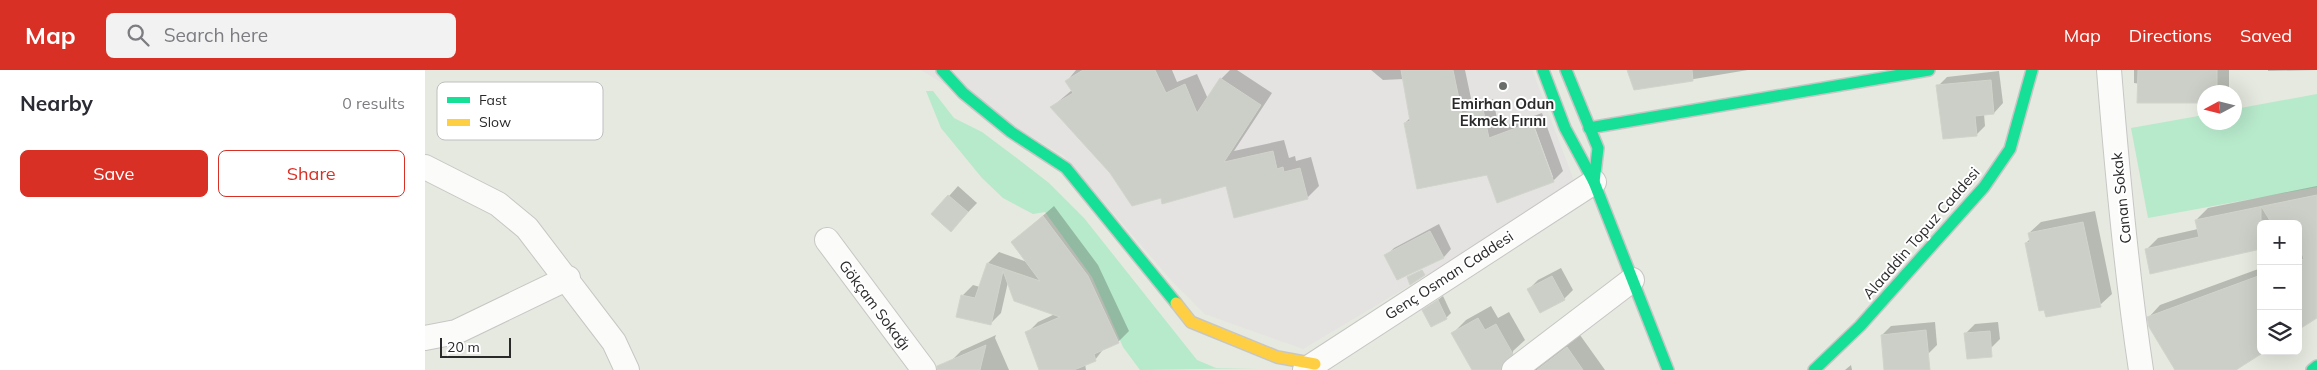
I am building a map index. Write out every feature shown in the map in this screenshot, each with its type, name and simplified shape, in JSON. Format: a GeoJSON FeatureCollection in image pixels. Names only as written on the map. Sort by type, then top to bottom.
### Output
{"type":"FeatureCollection","features":[{"type":"Feature","properties":{"kind":"main road"},"geometry":{"type":"LineString","coordinates":[[941,70],[963,93],[1011,132],[1066,168],[1191,322],[1277,358],[1310,367]]}},
{"type":"Feature","properties":{"kind":"main road"},"geometry":{"type":"LineString","coordinates":[[1543,70],[1551,94],[1580,158],[1594,182],[1668,370]]}},
{"type":"Feature","properties":{"kind":"main road"},"geometry":{"type":"LineString","coordinates":[[1566,70],[1598,148],[1594,182]]}},
{"type":"Feature","properties":{"kind":"main road"},"geometry":{"type":"LineString","coordinates":[[1589,128],[1929,70]]}},
{"type":"Feature","properties":{"kind":"main road","name":"Alaaddin Topuz Caddesi"},"geometry":{"type":"LineString","coordinates":[[1814,370],[1860,326],[1984,187],[2010,149],[2032,70]]}},
{"type":"Feature","properties":{"kind":"main road"},"geometry":{"type":"LineString","coordinates":[[2311,370],[2317,366]]}},
{"type":"Feature","properties":{"kind":"street","name":"Canan Sokak"},"geometry":{"type":"LineString","coordinates":[[2109,70],[2134,325],[2141,370]]}},
{"type":"Feature","properties":{"kind":"street"},"geometry":{"type":"LineString","coordinates":[[425,167],[498,204],[527,228],[568,278],[614,342],[627,370]]}},
{"type":"Feature","properties":{"kind":"street","name":"Genç Osman Caddesi"},"geometry":{"type":"LineString","coordinates":[[1310,367],[1594,182]]}},
{"type":"Feature","properties":{"kind":"street","name":"Gökçam Sokağı"},"geometry":{"type":"LineString","coordinates":[[827,240],[924,370]]}},
{"type":"Feature","properties":{"kind":"street"},"geometry":{"type":"LineString","coordinates":[[425,338],[456,332],[568,278]]}},
{"type":"Feature","properties":{"kind":"street"},"geometry":{"type":"LineString","coordinates":[[1515,370],[1632,280]]}},
{"type":"Feature","properties":{"kind":"shaded area"},"geometry":{"type":"Polygon","coordinates":[[[921,70],[1532,70],[1576,186],[1303,349],[1205,314],[1172,281],[1064,156],[921,70]]]}},
{"type":"Feature","properties":{"kind":"green space"},"geometry":{"type":"Polygon","coordinates":[[[926,91],[933,91],[954,118],[982,132],[1049,183],[1084,218],[1197,360],[1216,368],[1259,368],[1140,370],[1123,347],[1092,277],[1045,212],[1033,214],[1003,198],[982,178],[941,128],[926,91]]]}},
{"type":"Feature","properties":{"kind":"green space"},"geometry":{"type":"Polygon","coordinates":[[[2317,94],[2317,187],[2148,218],[2131,128],[2197,116],[2197,130],[2242,130],[2242,108],[2317,94]]]}},
{"type":"Feature","properties":{"kind":"building"},"geometry":{"type":"Polygon","coordinates":[[[1083,70],[1155,70],[1166,93],[1185,84],[1197,113],[1220,78],[1261,105],[1224,162],[1273,151],[1277,169],[1283,167],[1284,172],[1300,168],[1308,199],[1234,218],[1226,186],[1162,204],[1161,198],[1132,206],[1110,173],[1050,107],[1073,93],[1065,81],[1083,70]]]}},
{"type":"Feature","properties":{"kind":"building"},"geometry":{"type":"Polygon","coordinates":[[[1401,70],[1453,70],[1462,113],[1483,109],[1489,138],[1532,122],[1554,182],[1497,203],[1487,175],[1417,189],[1404,123],[1410,121],[1401,70]]]}},
{"type":"Feature","properties":{"kind":"building"},"geometry":{"type":"Polygon","coordinates":[[[1627,70],[1692,70],[1693,81],[1634,90],[1627,70]]]}},
{"type":"Feature","properties":{"kind":"building"},"geometry":{"type":"Polygon","coordinates":[[[2138,70],[2217,70],[2217,85],[2197,85],[2197,103],[2137,103],[2138,70]]]}},
{"type":"Feature","properties":{"kind":"building"},"geometry":{"type":"Polygon","coordinates":[[[1991,80],[1994,114],[1975,116],[1977,136],[1943,139],[1936,85],[1991,80]]]}},
{"type":"Feature","properties":{"kind":"building"},"geometry":{"type":"Polygon","coordinates":[[[948,195],[968,212],[951,232],[931,214],[948,195]]]}},
{"type":"Feature","properties":{"kind":"building"},"geometry":{"type":"Polygon","coordinates":[[[2317,195],[2317,318],[2302,327],[2302,260],[2304,259],[2302,253],[2302,220],[2270,220],[2261,206],[2317,195]]]}},
{"type":"Feature","properties":{"kind":"building"},"geometry":{"type":"Polygon","coordinates":[[[2261,206],[2261,220],[2257,220],[2257,250],[2150,274],[2145,249],[2199,237],[2195,220],[2261,206]]]}},
{"type":"Feature","properties":{"kind":"building"},"geometry":{"type":"Polygon","coordinates":[[[1043,216],[1088,276],[1119,343],[1094,354],[1096,361],[1074,370],[1039,370],[1025,332],[1060,317],[1014,301],[1003,271],[991,325],[956,317],[961,295],[975,298],[987,263],[1040,281],[1011,242],[1043,216]]]}},
{"type":"Feature","properties":{"kind":"building"},"geometry":{"type":"Polygon","coordinates":[[[2083,222],[2101,307],[2046,317],[2044,310],[2039,311],[2025,243],[2030,242],[2028,233],[2083,222]]]}},
{"type":"Feature","properties":{"kind":"building"},"geometry":{"type":"Polygon","coordinates":[[[1430,231],[1444,258],[1397,280],[1384,255],[1430,231]]]}},
{"type":"Feature","properties":{"kind":"building"},"geometry":{"type":"Polygon","coordinates":[[[1422,270],[1425,275],[1410,285],[1407,277],[1422,270]]]}},
{"type":"Feature","properties":{"kind":"building"},"geometry":{"type":"Polygon","coordinates":[[[1552,276],[1565,300],[1540,313],[1527,289],[1552,276]]]}},
{"type":"Feature","properties":{"kind":"building"},"geometry":{"type":"Polygon","coordinates":[[[2257,276],[2257,355],[2259,355],[2236,370],[2175,370],[2149,327],[2147,317],[2257,276]]]}},
{"type":"Feature","properties":{"kind":"building"},"geometry":{"type":"Polygon","coordinates":[[[1438,300],[1447,319],[1431,327],[1422,310],[1438,300]]]}},
{"type":"Feature","properties":{"kind":"building"},"geometry":{"type":"Polygon","coordinates":[[[1478,318],[1485,330],[1496,324],[1513,354],[1502,364],[1501,370],[1472,370],[1451,333],[1478,318]]]}},
{"type":"Feature","properties":{"kind":"building"},"geometry":{"type":"Polygon","coordinates":[[[1926,330],[1930,370],[1884,370],[1881,335],[1926,330]]]}},
{"type":"Feature","properties":{"kind":"building"},"geometry":{"type":"Polygon","coordinates":[[[1990,331],[1992,357],[1967,359],[1964,333],[1990,331]]]}},
{"type":"Feature","properties":{"kind":"building"},"geometry":{"type":"Polygon","coordinates":[[[986,345],[980,370],[937,370],[937,366],[986,345]]]}},
{"type":"Feature","properties":{"kind":"building"},"geometry":{"type":"Polygon","coordinates":[[[1567,347],[1583,370],[1537,370],[1567,347]]]}},
{"type":"Feature","properties":{"kind":"traffic: fast"},"geometry":{"type":"LineString","coordinates":[[942,70],[963,93],[1011,132],[1066,168],[1176,303]]}},
{"type":"Feature","properties":{"kind":"traffic: fast"},"geometry":{"type":"LineString","coordinates":[[1543,70],[1565,128],[1594,182],[1668,370]]}},
{"type":"Feature","properties":{"kind":"traffic: fast"},"geometry":{"type":"LineString","coordinates":[[1566,70],[1598,148],[1594,182]]}},
{"type":"Feature","properties":{"kind":"traffic: fast"},"geometry":{"type":"LineString","coordinates":[[1589,128],[1929,70]]}},
{"type":"Feature","properties":{"kind":"traffic: fast"},"geometry":{"type":"LineString","coordinates":[[1814,370],[1860,326],[1984,187],[2010,149],[2032,70]]}},
{"type":"Feature","properties":{"kind":"traffic: fast"},"geometry":{"type":"LineString","coordinates":[[2312,370],[2317,366]]}},
{"type":"Feature","properties":{"kind":"traffic: slow"},"geometry":{"type":"LineString","coordinates":[[1176,303],[1191,322],[1277,357],[1315,364]]}},
{"type":"Feature","properties":{"kind":"place","name":"Emirhan Odun Ekmek Fırını"},"geometry":{"type":"Point","coordinates":[1503,86]}}]}
